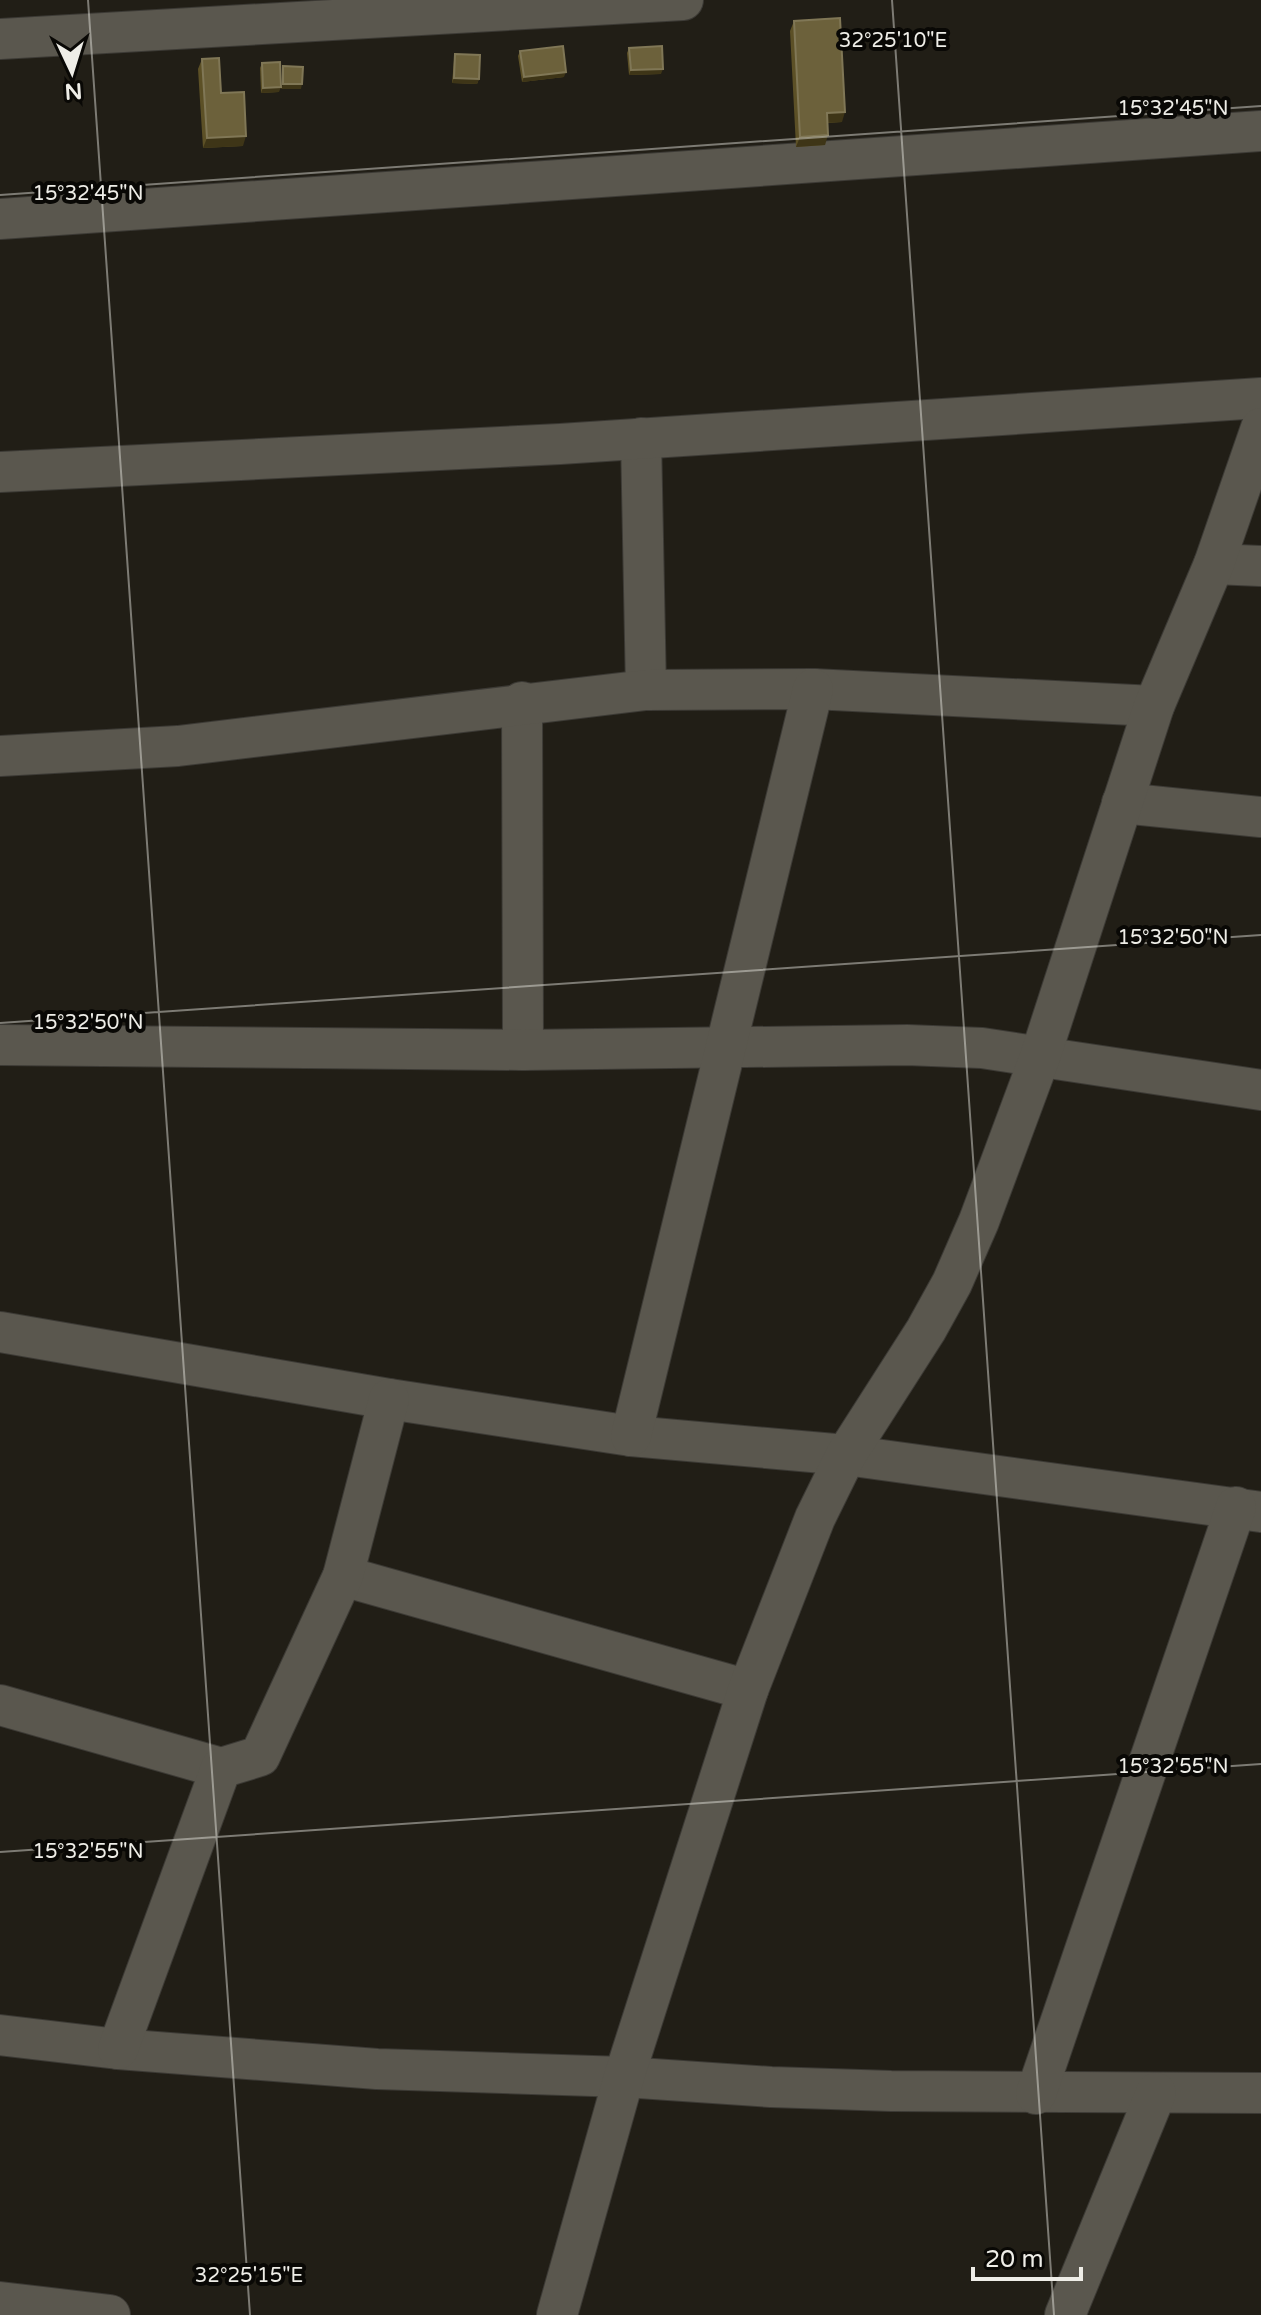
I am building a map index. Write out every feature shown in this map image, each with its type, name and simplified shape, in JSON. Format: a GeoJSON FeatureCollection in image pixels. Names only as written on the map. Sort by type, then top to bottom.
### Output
{"type":"FeatureCollection","features":[{"type":"Feature","properties":{"kind":"street"},"geometry":{"type":"LineString","coordinates":[[0,39],[683,0]]}},
{"type":"Feature","properties":{"kind":"street"},"geometry":{"type":"LineString","coordinates":[[0,219],[1261,131]]}},
{"type":"Feature","properties":{"kind":"street"},"geometry":{"type":"LineString","coordinates":[[0,472],[641,438],[1261,398]]}},
{"type":"Feature","properties":{"kind":"street"},"geometry":{"type":"LineString","coordinates":[[557,2315],[624,2077],[748,1690],[815,1518],[846,1455],[952,1283],[1040,1057],[1154,706],[1214,564],[1261,428]]}},
{"type":"Feature","properties":{"kind":"street"},"geometry":{"type":"LineString","coordinates":[[641,438],[646,690]]}},
{"type":"Feature","properties":{"kind":"street"},"geometry":{"type":"LineString","coordinates":[[1214,564],[1261,566]]}},
{"type":"Feature","properties":{"kind":"street"},"geometry":{"type":"LineString","coordinates":[[0,756],[178,746],[522,702],[646,690],[813,689],[1154,706]]}},
{"type":"Feature","properties":{"kind":"street"},"geometry":{"type":"LineString","coordinates":[[631,1436],[813,689]]}},
{"type":"Feature","properties":{"kind":"street"},"geometry":{"type":"LineString","coordinates":[[522,702],[523,1050]]}},
{"type":"Feature","properties":{"kind":"street"},"geometry":{"type":"LineString","coordinates":[[1122,803],[1261,817]]}},
{"type":"Feature","properties":{"kind":"street"},"geometry":{"type":"LineString","coordinates":[[0,1045],[523,1050],[907,1045],[982,1048],[1261,1090]]}},
{"type":"Feature","properties":{"kind":"street"},"geometry":{"type":"LineString","coordinates":[[0,1332],[389,1399],[631,1436],[846,1455],[1248,1510],[1036,2094]]}},
{"type":"Feature","properties":{"kind":"street"},"geometry":{"type":"LineString","coordinates":[[0,1705],[221,1768],[260,1756],[343,1576],[389,1399]]}},
{"type":"Feature","properties":{"kind":"street"},"geometry":{"type":"LineString","coordinates":[[343,1576],[748,1690]]}},
{"type":"Feature","properties":{"kind":"street"},"geometry":{"type":"LineString","coordinates":[[118,2049],[221,1768]]}},
{"type":"Feature","properties":{"kind":"street"},"geometry":{"type":"LineString","coordinates":[[0,2035],[118,2049],[377,2069],[624,2077],[771,2087],[1036,2094],[1261,2093]]}},
{"type":"Feature","properties":{"kind":"street"},"geometry":{"type":"LineString","coordinates":[[1065,2315],[1156,2093]]}},
{"type":"Feature","properties":{"kind":"street"},"geometry":{"type":"LineString","coordinates":[[0,2302],[110,2315]]}},
{"type":"Feature","properties":{"kind":"building"},"geometry":{"type":"Polygon","coordinates":[[[840,18],[845,112],[827,113],[828,135],[800,137],[794,21],[840,18]]]}},
{"type":"Feature","properties":{"kind":"building"},"geometry":{"type":"Polygon","coordinates":[[[563,46],[566,72],[524,77],[520,51],[563,46]]]}},
{"type":"Feature","properties":{"kind":"building"},"geometry":{"type":"Polygon","coordinates":[[[662,46],[663,69],[631,70],[629,48],[662,46]]]}},
{"type":"Feature","properties":{"kind":"building"},"geometry":{"type":"Polygon","coordinates":[[[455,54],[480,55],[479,79],[454,78],[455,54]]]}},
{"type":"Feature","properties":{"kind":"building"},"geometry":{"type":"Polygon","coordinates":[[[219,58],[221,93],[244,92],[246,136],[207,138],[202,59],[219,58]]]}},
{"type":"Feature","properties":{"kind":"building"},"geometry":{"type":"Polygon","coordinates":[[[280,62],[281,87],[263,88],[262,63],[280,62]]]}},
{"type":"Feature","properties":{"kind":"building"},"geometry":{"type":"Polygon","coordinates":[[[283,66],[303,67],[302,84],[283,84],[283,66]]]}}]}
